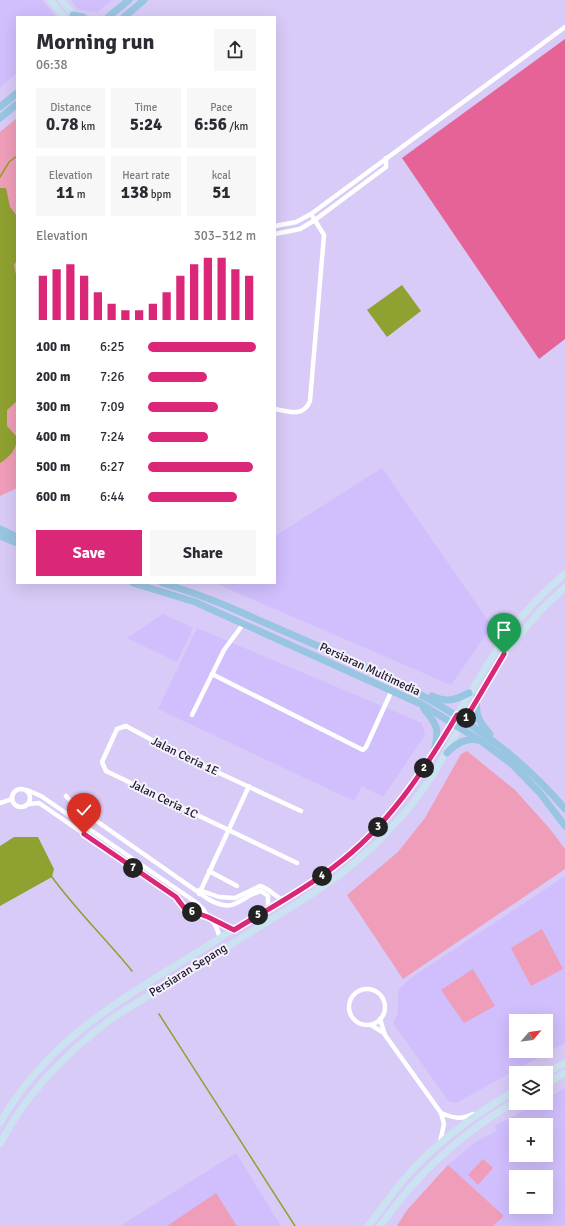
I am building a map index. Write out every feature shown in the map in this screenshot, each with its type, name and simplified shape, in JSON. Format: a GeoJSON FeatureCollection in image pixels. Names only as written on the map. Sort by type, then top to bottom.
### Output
{"type":"FeatureCollection","features":[{"type":"Feature","properties":{"kind":"main road"},"geometry":{"type":"LineString","coordinates":[[109,16],[129,0]]}},
{"type":"Feature","properties":{"kind":"main road"},"geometry":{"type":"LineString","coordinates":[[125,16],[144,0]]}},
{"type":"Feature","properties":{"kind":"main road"},"geometry":{"type":"LineString","coordinates":[[0,107],[16,94]]}},
{"type":"Feature","properties":{"kind":"main road"},"geometry":{"type":"LineString","coordinates":[[0,118],[16,105]]}},
{"type":"Feature","properties":{"kind":"main road"},"geometry":{"type":"LineString","coordinates":[[0,529],[16,537]]}},
{"type":"Feature","properties":{"kind":"main road"},"geometry":{"type":"LineString","coordinates":[[0,536],[16,544]]}},
{"type":"Feature","properties":{"kind":"main road","name":"Persiaran Multimedia"},"geometry":{"type":"LineString","coordinates":[[136,584],[195,602],[421,704],[481,741],[512,765],[540,793],[565,826]]}},
{"type":"Feature","properties":{"kind":"main road","name":"Persiaran Multimedia"},"geometry":{"type":"LineString","coordinates":[[166,584],[200,594],[411,688],[465,720],[501,745],[532,773],[565,809]]}},
{"type":"Feature","properties":{"kind":"main road"},"geometry":{"type":"LineString","coordinates":[[411,688],[443,701],[453,700],[469,692]]}},
{"type":"Feature","properties":{"kind":"main road"},"geometry":{"type":"LineString","coordinates":[[477,697],[476,716],[479,723],[501,745]]}},
{"type":"Feature","properties":{"kind":"main road"},"geometry":{"type":"LineString","coordinates":[[421,704],[436,725],[437,734],[434,752]]}},
{"type":"Feature","properties":{"kind":"main road"},"geometry":{"type":"LineString","coordinates":[[447,753],[456,744],[462,741],[481,741]]}},
{"type":"Feature","properties":{"kind":"street"},"geometry":{"type":"LineString","coordinates":[[50,0],[63,16]]}},
{"type":"Feature","properties":{"kind":"street"},"geometry":{"type":"LineString","coordinates":[[61,0],[74,16]]}},
{"type":"Feature","properties":{"kind":"street"},"geometry":{"type":"LineString","coordinates":[[276,226],[296,222],[311,214],[565,27]]}},
{"type":"Feature","properties":{"kind":"street"},"geometry":{"type":"LineString","coordinates":[[276,234],[300,228],[315,220],[386,167],[386,158]]}},
{"type":"Feature","properties":{"kind":"street"},"geometry":{"type":"LineString","coordinates":[[276,409],[298,413],[305,410],[310,401],[324,235],[311,214]]}},
{"type":"Feature","properties":{"kind":"street","name":"Persiaran Sepang"},"geometry":{"type":"LineString","coordinates":[[0,1123],[20,1092],[57,1049],[105,1010],[283,900],[335,866],[368,838],[401,799],[434,752],[489,659],[510,630],[533,603],[565,574]]}},
{"type":"Feature","properties":{"kind":"street","name":"Persiaran Sepang"},"geometry":{"type":"LineString","coordinates":[[0,1144],[28,1098],[83,1040],[111,1019],[341,874],[375,845],[410,807],[447,753],[477,697],[517,637],[565,587]]}},
{"type":"Feature","properties":{"kind":"street"},"geometry":{"type":"LineString","coordinates":[[192,715],[224,650],[244,623]]}},
{"type":"Feature","properties":{"kind":"street"},"geometry":{"type":"LineString","coordinates":[[212,674],[363,750],[366,747],[392,690]]}},
{"type":"Feature","properties":{"kind":"street","name":"Jalan Ceria 1E"},"geometry":{"type":"LineString","coordinates":[[121,727],[126,726],[176,753],[301,811]]}},
{"type":"Feature","properties":{"kind":"street","name":"Jalan Ceria 1C"},"geometry":{"type":"LineString","coordinates":[[121,727],[117,729],[102,762],[106,770],[297,863]]}},
{"type":"Feature","properties":{"kind":"street"},"geometry":{"type":"LineString","coordinates":[[200,892],[208,871],[248,786]]}},
{"type":"Feature","properties":{"kind":"street"},"geometry":{"type":"LineString","coordinates":[[220,939],[218,930],[208,917],[203,909],[197,903],[41,796],[22,789],[17,790],[13,794],[12,799],[14,804],[18,807],[39,803],[176,897],[185,909],[208,917],[234,930]]}},
{"type":"Feature","properties":{"kind":"street"},"geometry":{"type":"LineString","coordinates":[[27,790],[31,797],[29,804]]}},
{"type":"Feature","properties":{"kind":"street"},"geometry":{"type":"LineString","coordinates":[[66,796],[75,806],[216,904],[238,904],[261,891],[268,896],[268,908]]}},
{"type":"Feature","properties":{"kind":"street"},"geometry":{"type":"LineString","coordinates":[[0,803],[12,799]]}},
{"type":"Feature","properties":{"kind":"street"},"geometry":{"type":"LineString","coordinates":[[208,871],[237,886]]}},
{"type":"Feature","properties":{"kind":"street"},"geometry":{"type":"LineString","coordinates":[[200,892],[219,897],[235,898],[260,886],[269,889],[275,896],[283,900]]}},
{"type":"Feature","properties":{"kind":"street"},"geometry":{"type":"LineString","coordinates":[[167,971],[168,975],[173,976],[239,939]]}},
{"type":"Feature","properties":{"kind":"street"},"geometry":{"type":"LineString","coordinates":[[371,1025],[380,1019],[385,1007],[379,994],[365,990],[356,993],[349,1006],[351,1015],[362,1024],[377,1027],[386,1035],[441,1112],[444,1124],[439,1143]]}},
{"type":"Feature","properties":{"kind":"street"},"geometry":{"type":"LineString","coordinates":[[380,1019],[386,1035]]}},
{"type":"Feature","properties":{"kind":"street"},"geometry":{"type":"LineString","coordinates":[[553,1069],[565,1063]]}},
{"type":"Feature","properties":{"kind":"street"},"geometry":{"type":"LineString","coordinates":[[553,1080],[565,1073]]}},
{"type":"Feature","properties":{"kind":"street"},"geometry":{"type":"LineString","coordinates":[[368,1226],[391,1195],[424,1157],[478,1112],[509,1094]]}},
{"type":"Feature","properties":{"kind":"street"},"geometry":{"type":"LineString","coordinates":[[380,1226],[427,1169],[476,1126],[509,1105]]}},
{"type":"Feature","properties":{"kind":"street"},"geometry":{"type":"LineString","coordinates":[[441,1112],[451,1118],[458,1118],[478,1112]]}},
{"type":"Feature","properties":{"kind":"street"},"geometry":{"type":"LineString","coordinates":[[424,1157],[424,1164],[427,1169]]}},
{"type":"Feature","properties":{"kind":"shaded area"},"geometry":{"type":"Polygon","coordinates":[[[0,0],[42,0],[55,16],[16,16],[16,74],[0,87],[0,0]]]}},
{"type":"Feature","properties":{"kind":"shaded area"},"geometry":{"type":"Polygon","coordinates":[[[71,0],[112,0],[97,12],[78,9],[71,0]]]}},
{"type":"Feature","properties":{"kind":"shaded area"},"geometry":{"type":"Polygon","coordinates":[[[565,39],[565,339],[539,359],[402,158],[565,39]]]}},
{"type":"Feature","properties":{"kind":"shaded area"},"geometry":{"type":"Polygon","coordinates":[[[16,119],[16,488],[0,496],[0,132],[16,119]]]}},
{"type":"Feature","properties":{"kind":"shaded area"},"geometry":{"type":"Polygon","coordinates":[[[0,188],[6,188],[10,207],[16,215],[16,262],[14,265],[16,274],[16,402],[7,410],[7,426],[16,436],[16,445],[7,458],[0,463],[0,188]]]}},
{"type":"Feature","properties":{"kind":"shaded area"},"geometry":{"type":"Polygon","coordinates":[[[402,285],[421,311],[387,337],[367,310],[402,285]]]}},
{"type":"Feature","properties":{"kind":"shaded area"},"geometry":{"type":"Polygon","coordinates":[[[382,468],[492,626],[451,685],[217,584],[276,584],[276,535],[382,468]]]}},
{"type":"Feature","properties":{"kind":"shaded area"},"geometry":{"type":"Polygon","coordinates":[[[163,614],[193,628],[177,662],[127,638],[163,614]]]}},
{"type":"Feature","properties":{"kind":"shaded area"},"geometry":{"type":"Polygon","coordinates":[[[197,628],[422,723],[425,735],[383,797],[362,786],[354,801],[158,709],[197,628]]]}},
{"type":"Feature","properties":{"kind":"shaded area"},"geometry":{"type":"Polygon","coordinates":[[[467,751],[515,790],[550,829],[565,849],[565,869],[403,979],[347,895],[398,852],[425,818],[461,754],[467,751]]]}},
{"type":"Feature","properties":{"kind":"shaded area"},"geometry":{"type":"Polygon","coordinates":[[[14,837],[38,837],[54,869],[52,877],[0,906],[0,846],[14,837]]]}},
{"type":"Feature","properties":{"kind":"shaded area"},"geometry":{"type":"Polygon","coordinates":[[[565,876],[565,1043],[553,1050],[553,1014],[509,1014],[509,1058],[538,1058],[523,1066],[509,1066],[509,1074],[456,1103],[449,1102],[393,1023],[398,1013],[398,990],[411,978],[565,876]]]}},
{"type":"Feature","properties":{"kind":"shaded area"},"geometry":{"type":"Polygon","coordinates":[[[542,929],[563,969],[531,986],[511,948],[542,929]]]}},
{"type":"Feature","properties":{"kind":"shaded area"},"geometry":{"type":"Polygon","coordinates":[[[473,969],[495,1006],[464,1023],[441,990],[473,969]]]}},
{"type":"Feature","properties":{"kind":"shaded area"},"geometry":{"type":"Polygon","coordinates":[[[565,1088],[565,1226],[493,1226],[504,1216],[448,1165],[477,1141],[497,1131],[495,1126],[509,1119],[509,1162],[553,1162],[553,1118],[510,1118],[525,1110],[553,1110],[553,1095],[565,1088]]]}},
{"type":"Feature","properties":{"kind":"shaded area"},"geometry":{"type":"Polygon","coordinates":[[[236,1153],[281,1226],[120,1226],[236,1153]]]}},
{"type":"Feature","properties":{"kind":"shaded area"},"geometry":{"type":"Polygon","coordinates":[[[483,1159],[493,1168],[478,1185],[468,1175],[483,1159]]]}},
{"type":"Feature","properties":{"kind":"shaded area"},"geometry":{"type":"Polygon","coordinates":[[[448,1165],[504,1216],[493,1226],[397,1226],[407,1210],[448,1165]]]}},
{"type":"Feature","properties":{"kind":"shaded area"},"geometry":{"type":"Polygon","coordinates":[[[216,1193],[237,1226],[167,1226],[216,1193]]]}},
{"type":"Feature","properties":{"kind":"waterway"},"geometry":{"type":"LineString","coordinates":[[0,177],[9,162],[16,157]]}},
{"type":"Feature","properties":{"kind":"waterway"},"geometry":{"type":"LineString","coordinates":[[52,877],[132,971]]}},
{"type":"Feature","properties":{"kind":"waterway"},"geometry":{"type":"LineString","coordinates":[[159,1014],[295,1226]]}},
{"type":"Feature","properties":{"kind":"route"},"geometry":{"type":"LineString","coordinates":[[84,834],[176,897],[185,909],[208,917],[234,930],[319,877],[353,852],[368,838],[414,783],[457,715],[465,720],[477,697],[504,654]]}}]}
